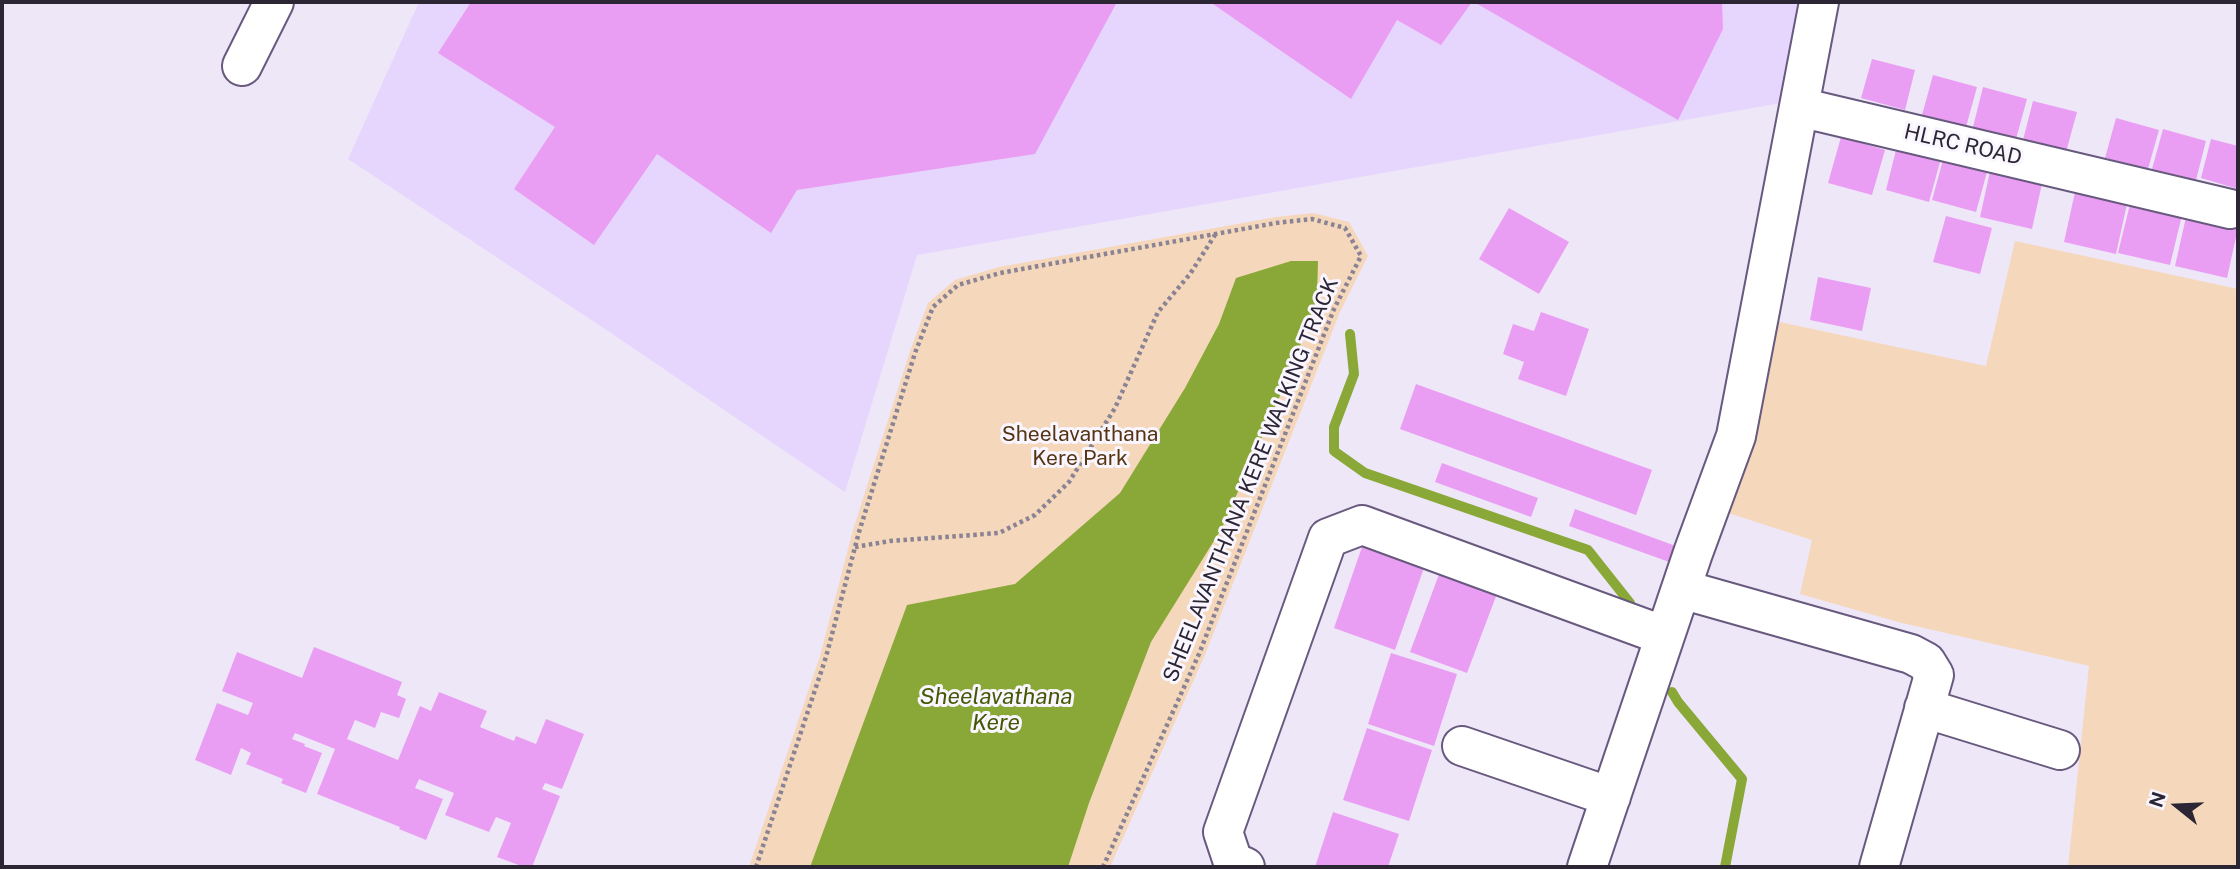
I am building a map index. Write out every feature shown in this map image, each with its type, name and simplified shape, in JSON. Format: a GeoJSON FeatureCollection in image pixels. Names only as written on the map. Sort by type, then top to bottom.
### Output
{"type":"FeatureCollection","features":[{"type":"Feature","properties":{"kind":"street"},"geometry":{"type":"LineString","coordinates":[[242,65],[274,2]]}},
{"type":"Feature","properties":{"kind":"street"},"geometry":{"type":"LineString","coordinates":[[1587,867],[1736,436],[1819,2]]}},
{"type":"Feature","properties":{"kind":"street","name":"HLRC ROAD"},"geometry":{"type":"LineString","coordinates":[[1799,107],[2230,209]]}},
{"type":"Feature","properties":{"kind":"street"},"geometry":{"type":"LineString","coordinates":[[1245,867],[1233,862],[1223,832],[1328,538],[1362,525],[1665,636]]}},
{"type":"Feature","properties":{"kind":"street"},"geometry":{"type":"LineString","coordinates":[[1681,589],[1911,654],[1926,662],[1934,674],[1879,867]]}},
{"type":"Feature","properties":{"kind":"street"},"geometry":{"type":"LineString","coordinates":[[1924,708],[2060,750]]}},
{"type":"Feature","properties":{"kind":"street"},"geometry":{"type":"LineString","coordinates":[[1462,746],[1611,797]]}},
{"type":"Feature","properties":{"kind":"path","name":"SHEELAVANTHANA KERE WALKING TRACK"},"geometry":{"type":"LineString","coordinates":[[756,867],[826,657],[855,547],[915,353],[933,307],[958,285],[1000,273],[1312,219],[1345,228],[1361,256],[1334,309],[1199,654],[1103,867]]}},
{"type":"Feature","properties":{"kind":"path"},"geometry":{"type":"LineString","coordinates":[[855,547],[890,541],[999,533],[1035,515],[1069,482],[1115,408],[1158,312],[1190,274],[1215,234]]}},
{"type":"Feature","properties":{"kind":"shaded area"},"geometry":{"type":"Polygon","coordinates":[[[419,2],[1802,2],[1781,103],[917,255],[845,492],[348,159],[419,2]]]}},
{"type":"Feature","properties":{"kind":"green space","name":"Sheelavanthana Kere Park"},"geometry":{"type":"Polygon","coordinates":[[[1313,213],[1349,222],[1368,256],[1340,312],[1204,657],[1110,867],[749,867],[820,656],[853,530],[928,303],[955,280],[999,267],[1276,217],[1313,213]]]}},
{"type":"Feature","properties":{"kind":"green space"},"geometry":{"type":"Polygon","coordinates":[[[2015,241],[2238,289],[2238,867],[2068,867],[2089,666],[1898,622],[1800,594],[1812,540],[1725,512],[1775,321],[1986,366],[2015,241]]]}},
{"type":"Feature","properties":{"kind":"water","name":"Sheelavathana Kere"},"geometry":{"type":"Polygon","coordinates":[[[1291,261],[1318,261],[1317,298],[1293,366],[1222,528],[1151,642],[1089,803],[1068,867],[810,867],[907,605],[1015,584],[1120,493],[1185,388],[1219,324],[1236,278],[1291,261]]]}},
{"type":"Feature","properties":{"kind":"building"},"geometry":{"type":"Polygon","coordinates":[[[471,2],[1117,2],[1035,154],[797,190],[771,233],[657,154],[594,245],[514,189],[555,127],[438,53],[471,2]]]}},
{"type":"Feature","properties":{"kind":"building"},"geometry":{"type":"Polygon","coordinates":[[[1210,2],[1472,2],[1441,45],[1397,20],[1351,99],[1210,2]]]}},
{"type":"Feature","properties":{"kind":"building"},"geometry":{"type":"Polygon","coordinates":[[[1474,2],[1722,2],[1723,29],[1678,120],[1474,2]]]}},
{"type":"Feature","properties":{"kind":"building"},"geometry":{"type":"Polygon","coordinates":[[[1872,59],[1915,70],[1905,110],[1861,98],[1872,59]]]}},
{"type":"Feature","properties":{"kind":"building"},"geometry":{"type":"Polygon","coordinates":[[[1933,75],[1977,87],[1966,127],[1922,115],[1933,75]]]}},
{"type":"Feature","properties":{"kind":"building"},"geometry":{"type":"Polygon","coordinates":[[[1983,87],[2027,99],[2016,139],[1973,127],[1983,87]]]}},
{"type":"Feature","properties":{"kind":"building"},"geometry":{"type":"Polygon","coordinates":[[[2033,101],[2077,112],[2066,152],[2023,140],[2033,101]]]}},
{"type":"Feature","properties":{"kind":"building"},"geometry":{"type":"Polygon","coordinates":[[[2116,118],[2159,130],[2148,169],[2105,158],[2116,118]]]}},
{"type":"Feature","properties":{"kind":"building"},"geometry":{"type":"Polygon","coordinates":[[[2163,129],[2206,141],[2196,180],[2152,169],[2163,129]]]}},
{"type":"Feature","properties":{"kind":"building"},"geometry":{"type":"Polygon","coordinates":[[[1841,137],[1885,150],[1872,195],[1828,183],[1841,137]]]}},
{"type":"Feature","properties":{"kind":"building"},"geometry":{"type":"Polygon","coordinates":[[[2211,139],[2238,146],[2238,189],[2201,178],[2211,139]]]}},
{"type":"Feature","properties":{"kind":"building"},"geometry":{"type":"Polygon","coordinates":[[[1896,150],[1940,162],[1929,202],[1886,190],[1896,150]]]}},
{"type":"Feature","properties":{"kind":"building"},"geometry":{"type":"Polygon","coordinates":[[[1943,160],[1987,172],[1976,212],[1932,200],[1943,160]]]}},
{"type":"Feature","properties":{"kind":"building"},"geometry":{"type":"Polygon","coordinates":[[[1991,167],[2043,179],[2032,229],[1980,217],[1991,167]]]}},
{"type":"Feature","properties":{"kind":"building"},"geometry":{"type":"Polygon","coordinates":[[[2075,192],[2127,204],[2116,254],[2064,242],[2075,192]]]}},
{"type":"Feature","properties":{"kind":"building"},"geometry":{"type":"Polygon","coordinates":[[[2130,204],[2182,215],[2170,265],[2118,253],[2130,204]]]}},
{"type":"Feature","properties":{"kind":"building"},"geometry":{"type":"Polygon","coordinates":[[[1509,208],[1569,242],[1539,294],[1479,259],[1509,208]]]}},
{"type":"Feature","properties":{"kind":"building"},"geometry":{"type":"Polygon","coordinates":[[[1946,216],[1992,228],[1980,274],[1933,262],[1946,216]]]}},
{"type":"Feature","properties":{"kind":"building"},"geometry":{"type":"Polygon","coordinates":[[[2186,217],[2238,228],[2227,278],[2175,266],[2186,217]]]}},
{"type":"Feature","properties":{"kind":"building"},"geometry":{"type":"Polygon","coordinates":[[[1818,277],[1871,288],[1862,331],[1810,320],[1818,277]]]}},
{"type":"Feature","properties":{"kind":"building"},"geometry":{"type":"Polygon","coordinates":[[[1541,312],[1589,329],[1566,396],[1518,379],[1524,362],[1503,354],[1513,324],[1534,331],[1541,312]]]}},
{"type":"Feature","properties":{"kind":"building"},"geometry":{"type":"Polygon","coordinates":[[[1416,384],[1652,470],[1636,515],[1400,429],[1416,384]]]}},
{"type":"Feature","properties":{"kind":"building"},"geometry":{"type":"Polygon","coordinates":[[[1442,463],[1538,498],[1531,517],[1435,482],[1442,463]]]}},
{"type":"Feature","properties":{"kind":"building"},"geometry":{"type":"Polygon","coordinates":[[[1575,509],[1692,552],[1686,568],[1569,526],[1575,509]]]}},
{"type":"Feature","properties":{"kind":"building"},"geometry":{"type":"Polygon","coordinates":[[[1363,544],[1425,565],[1395,650],[1334,628],[1363,544]]]}},
{"type":"Feature","properties":{"kind":"building"},"geometry":{"type":"Polygon","coordinates":[[[1441,569],[1498,591],[1467,673],[1410,652],[1441,569]]]}},
{"type":"Feature","properties":{"kind":"building"},"geometry":{"type":"Polygon","coordinates":[[[314,647],[402,682],[397,695],[406,699],[399,718],[381,712],[375,728],[355,720],[347,739],[398,760],[420,706],[431,711],[439,692],[487,711],[480,727],[514,741],[516,736],[536,744],[546,719],[584,734],[562,789],[545,783],[542,789],[560,796],[532,867],[524,867],[497,857],[511,823],[496,817],[489,832],[445,815],[454,793],[419,779],[415,788],[443,799],[426,840],[317,794],[335,749],[295,733],[292,739],[322,753],[306,793],[281,783],[283,779],[246,764],[251,753],[241,748],[231,775],[195,760],[217,703],[248,715],[253,703],[222,691],[237,652],[302,678],[314,647]]]}},
{"type":"Feature","properties":{"kind":"building"},"geometry":{"type":"Polygon","coordinates":[[[1391,653],[1457,674],[1434,746],[1368,724],[1391,653]]]}},
{"type":"Feature","properties":{"kind":"building"},"geometry":{"type":"Polygon","coordinates":[[[1367,728],[1432,750],[1409,821],[1343,800],[1367,728]]]}},
{"type":"Feature","properties":{"kind":"building"},"geometry":{"type":"Polygon","coordinates":[[[1333,812],[1399,834],[1388,867],[1315,867],[1333,812]]]}},
{"type":"Feature","properties":{"kind":"waterway"},"geometry":{"type":"LineString","coordinates":[[1350,334],[1354,374],[1334,427],[1334,451],[1365,473],[1588,550],[1630,603]]}},
{"type":"Feature","properties":{"kind":"waterway"},"geometry":{"type":"LineString","coordinates":[[1672,692],[1742,779],[1725,867]]}}]}
